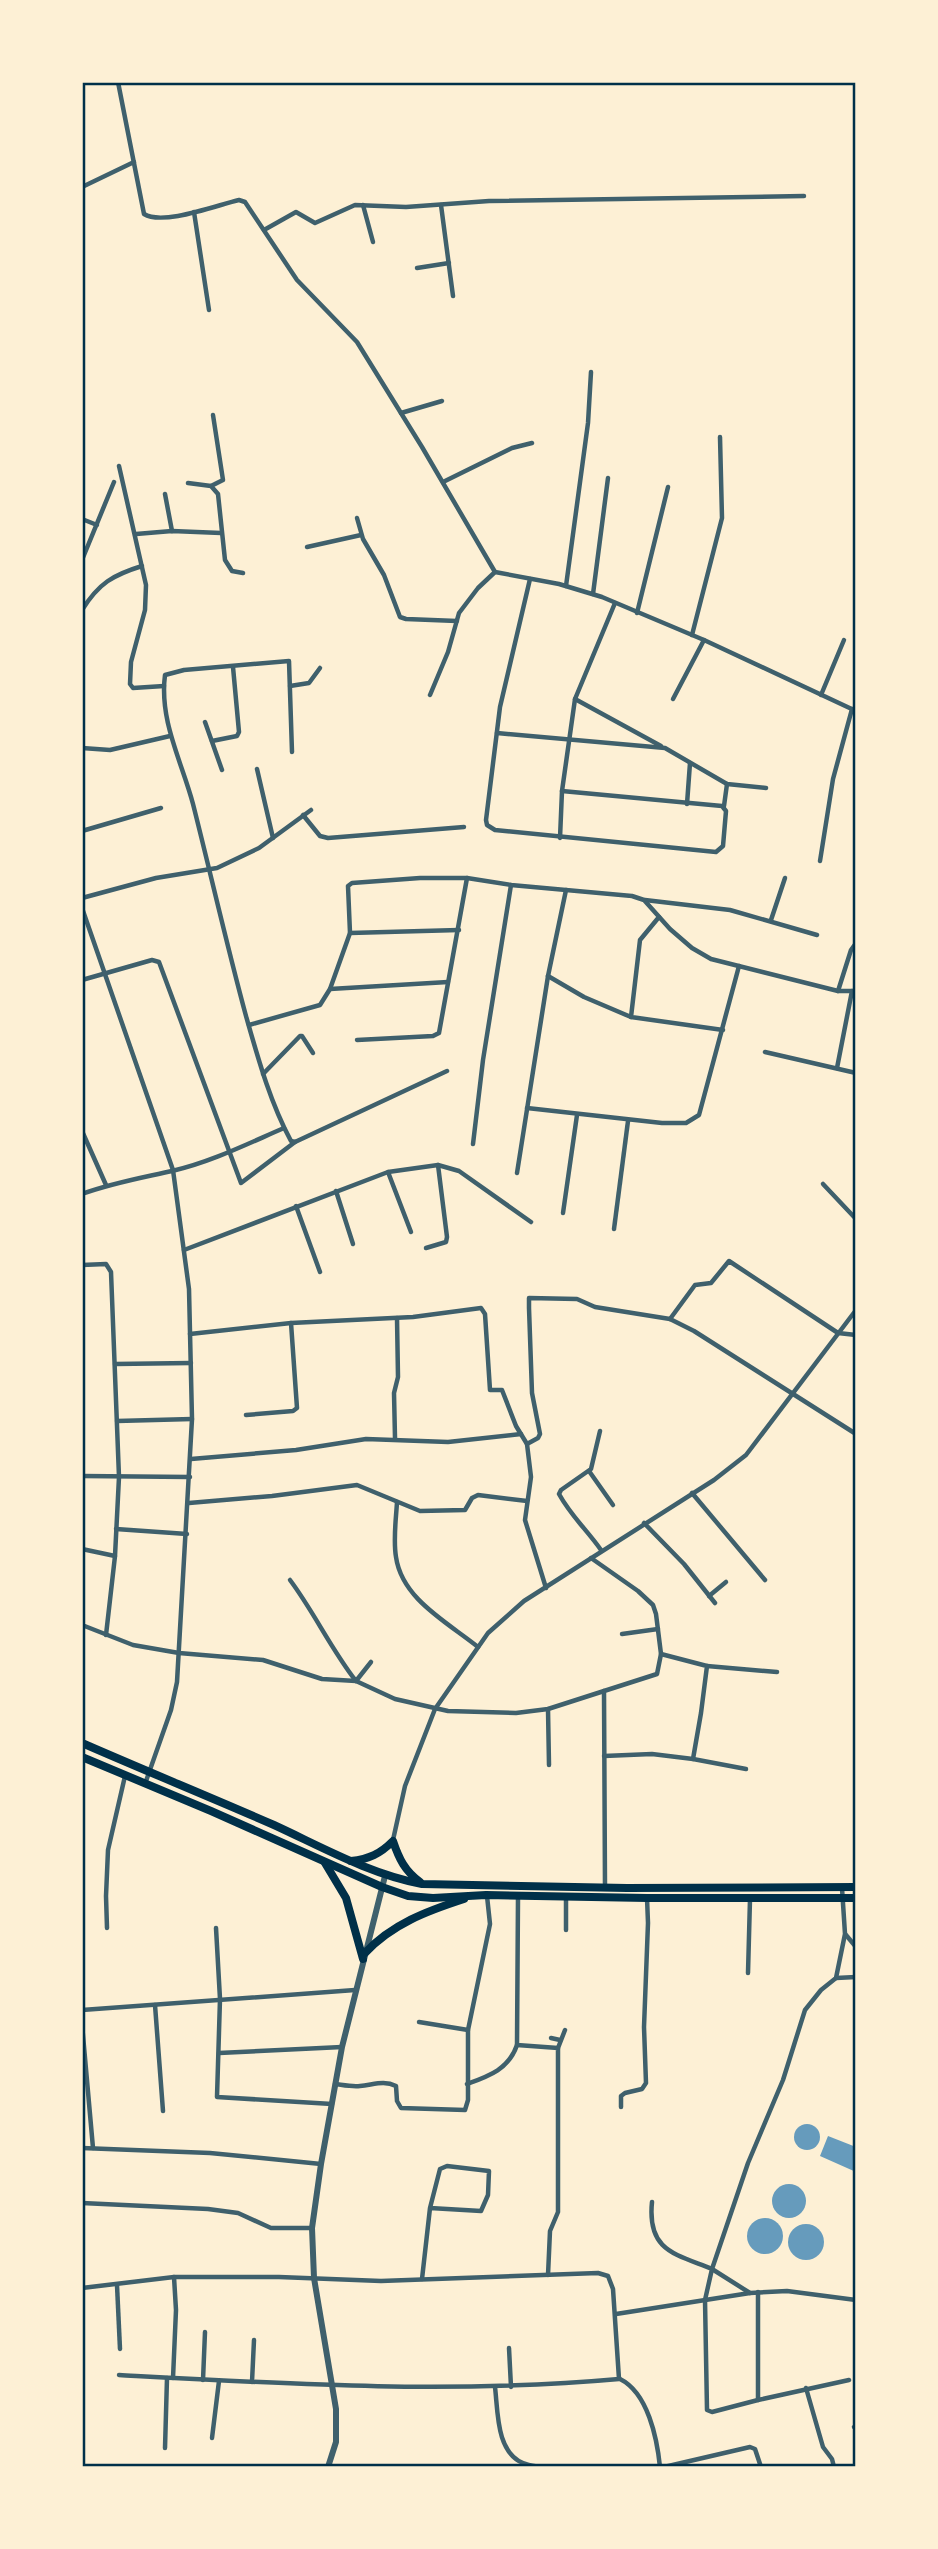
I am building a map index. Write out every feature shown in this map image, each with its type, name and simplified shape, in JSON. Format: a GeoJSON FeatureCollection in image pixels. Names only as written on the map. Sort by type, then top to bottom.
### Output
{"type":"FeatureCollection","features":[{"type":"Feature","properties":{"kind":"highway"},"geometry":{"type":"LineString","coordinates":[[82,1743],[385,1876],[422,1884],[856,1887]]}},
{"type":"Feature","properties":{"kind":"highway"},"geometry":{"type":"LineString","coordinates":[[82,1757],[383,1888],[420,1897],[486,1895],[856,1898]]}},
{"type":"Feature","properties":{"kind":"highway"},"geometry":{"type":"LineString","coordinates":[[351,1861],[383,1852],[393,1841],[399,1859],[408,1873],[422,1884]]}},
{"type":"Feature","properties":{"kind":"highway"},"geometry":{"type":"LineString","coordinates":[[325,1863],[346,1898],[364,1956]]}},
{"type":"Feature","properties":{"kind":"highway"},"geometry":{"type":"LineString","coordinates":[[364,1956],[379,1938],[399,1925],[474,1896]]}},
{"type":"Feature","properties":{"kind":"street"},"geometry":{"type":"LineString","coordinates":[[118,82],[145,215],[159,217],[194,212],[242,200],[297,281],[356,342],[495,572],[593,594],[704,640],[854,710],[833,779],[820,861]]}},
{"type":"Feature","properties":{"kind":"street"},"geometry":{"type":"LineString","coordinates":[[82,187],[134,162]]}},
{"type":"Feature","properties":{"kind":"street"},"geometry":{"type":"LineString","coordinates":[[264,230],[297,212],[315,223],[351,205],[406,207],[502,201],[804,196]]}},
{"type":"Feature","properties":{"kind":"street"},"geometry":{"type":"LineString","coordinates":[[363,205],[373,242]]}},
{"type":"Feature","properties":{"kind":"street"},"geometry":{"type":"LineString","coordinates":[[441,205],[453,296]]}},
{"type":"Feature","properties":{"kind":"street"},"geometry":{"type":"LineString","coordinates":[[194,212],[209,310]]}},
{"type":"Feature","properties":{"kind":"street"},"geometry":{"type":"LineString","coordinates":[[417,268],[449,263]]}},
{"type":"Feature","properties":{"kind":"street"},"geometry":{"type":"LineString","coordinates":[[566,586],[588,423],[592,372]]}},
{"type":"Feature","properties":{"kind":"street"},"geometry":{"type":"LineString","coordinates":[[401,413],[442,401]]}},
{"type":"Feature","properties":{"kind":"street"},"geometry":{"type":"LineString","coordinates":[[188,483],[211,486],[223,480],[213,415]]}},
{"type":"Feature","properties":{"kind":"street"},"geometry":{"type":"LineString","coordinates":[[692,635],[722,518],[720,437]]}},
{"type":"Feature","properties":{"kind":"street"},"geometry":{"type":"LineString","coordinates":[[443,482],[516,447],[532,443]]}},
{"type":"Feature","properties":{"kind":"street"},"geometry":{"type":"LineString","coordinates":[[119,467],[136,534],[145,585],[145,610],[131,662],[130,684],[133,688],[164,686]]}},
{"type":"Feature","properties":{"kind":"street"},"geometry":{"type":"LineString","coordinates":[[593,594],[608,478]]}},
{"type":"Feature","properties":{"kind":"street"},"geometry":{"type":"LineString","coordinates":[[82,560],[114,482]]}},
{"type":"Feature","properties":{"kind":"street"},"geometry":{"type":"LineString","coordinates":[[211,486],[218,494],[225,560],[232,571],[243,573]]}},
{"type":"Feature","properties":{"kind":"street"},"geometry":{"type":"LineString","coordinates":[[636,613],[668,487]]}},
{"type":"Feature","properties":{"kind":"street"},"geometry":{"type":"LineString","coordinates":[[165,494],[172,531]]}},
{"type":"Feature","properties":{"kind":"street"},"geometry":{"type":"LineString","coordinates":[[357,518],[361,535],[384,575],[400,617],[406,620],[457,621]]}},
{"type":"Feature","properties":{"kind":"street"},"geometry":{"type":"LineString","coordinates":[[82,519],[97,525]]}},
{"type":"Feature","properties":{"kind":"street"},"geometry":{"type":"LineString","coordinates":[[136,534],[172,531],[221,533]]}},
{"type":"Feature","properties":{"kind":"street"},"geometry":{"type":"LineString","coordinates":[[307,547],[361,535]]}},
{"type":"Feature","properties":{"kind":"street"},"geometry":{"type":"LineString","coordinates":[[82,610],[110,578],[142,566]]}},
{"type":"Feature","properties":{"kind":"street"},"geometry":{"type":"LineString","coordinates":[[430,695],[463,606],[495,572]]}},
{"type":"Feature","properties":{"kind":"street"},"geometry":{"type":"LineString","coordinates":[[530,579],[500,707],[487,825],[495,830],[560,838],[716,852],[723,846],[727,784]]}},
{"type":"Feature","properties":{"kind":"street"},"geometry":{"type":"LineString","coordinates":[[560,838],[562,791],[575,699],[615,603]]}},
{"type":"Feature","properties":{"kind":"street"},"geometry":{"type":"LineString","coordinates":[[673,699],[704,640]]}},
{"type":"Feature","properties":{"kind":"street"},"geometry":{"type":"LineString","coordinates":[[821,695],[844,640]]}},
{"type":"Feature","properties":{"kind":"street"},"geometry":{"type":"LineString","coordinates":[[292,752],[290,665],[287,661],[170,672],[164,675],[170,736],[192,802],[249,1025],[263,1074],[284,1128],[291,1141],[295,1142]]}},
{"type":"Feature","properties":{"kind":"street"},"geometry":{"type":"LineString","coordinates":[[212,741],[237,736],[239,732],[233,667]]}},
{"type":"Feature","properties":{"kind":"street"},"geometry":{"type":"LineString","coordinates":[[290,686],[309,683],[320,668]]}},
{"type":"Feature","properties":{"kind":"street"},"geometry":{"type":"LineString","coordinates":[[575,699],[727,784],[766,788]]}},
{"type":"Feature","properties":{"kind":"street"},"geometry":{"type":"LineString","coordinates":[[205,722],[222,770]]}},
{"type":"Feature","properties":{"kind":"street"},"geometry":{"type":"LineString","coordinates":[[497,733],[665,748]]}},
{"type":"Feature","properties":{"kind":"street"},"geometry":{"type":"LineString","coordinates":[[82,748],[110,750],[170,736]]}},
{"type":"Feature","properties":{"kind":"street"},"geometry":{"type":"LineString","coordinates":[[687,804],[690,763]]}},
{"type":"Feature","properties":{"kind":"street"},"geometry":{"type":"LineString","coordinates":[[257,769],[272,838]]}},
{"type":"Feature","properties":{"kind":"street"},"geometry":{"type":"LineString","coordinates":[[562,791],[724,806]]}},
{"type":"Feature","properties":{"kind":"street"},"geometry":{"type":"LineString","coordinates":[[82,831],[161,808]]}},
{"type":"Feature","properties":{"kind":"street"},"geometry":{"type":"LineString","coordinates":[[82,898],[156,878],[217,868],[250,853],[312,810]]}},
{"type":"Feature","properties":{"kind":"street"},"geometry":{"type":"LineString","coordinates":[[303,815],[320,835],[328,838],[464,828]]}},
{"type":"Feature","properties":{"kind":"street"},"geometry":{"type":"LineString","coordinates":[[771,920],[785,877]]}},
{"type":"Feature","properties":{"kind":"street"},"geometry":{"type":"LineString","coordinates":[[249,1025],[318,1007],[330,989],[350,933],[348,886],[352,883],[467,878],[511,885],[627,895],[644,900],[730,909],[817,935]]}},
{"type":"Feature","properties":{"kind":"street"},"geometry":{"type":"LineString","coordinates":[[357,1040],[437,1034],[467,878]]}},
{"type":"Feature","properties":{"kind":"street"},"geometry":{"type":"LineString","coordinates":[[473,1144],[483,1060],[511,885]]}},
{"type":"Feature","properties":{"kind":"street"},"geometry":{"type":"LineString","coordinates":[[517,1173],[548,976],[566,890]]}},
{"type":"Feature","properties":{"kind":"street"},"geometry":{"type":"LineString","coordinates":[[644,900],[692,948],[711,959],[838,991],[854,991],[837,1068]]}},
{"type":"Feature","properties":{"kind":"street"},"geometry":{"type":"LineString","coordinates":[[82,908],[173,1170],[189,1289],[191,1459],[177,1682],[172,1710],[144,1785]]}},
{"type":"Feature","properties":{"kind":"street"},"geometry":{"type":"LineString","coordinates":[[631,1017],[640,940],[659,917]]}},
{"type":"Feature","properties":{"kind":"street"},"geometry":{"type":"LineString","coordinates":[[350,933],[459,930]]}},
{"type":"Feature","properties":{"kind":"street"},"geometry":{"type":"LineString","coordinates":[[838,991],[850,950],[856,943]]}},
{"type":"Feature","properties":{"kind":"street"},"geometry":{"type":"LineString","coordinates":[[82,980],[155,960],[161,963],[241,1183],[295,1142],[447,1072]]}},
{"type":"Feature","properties":{"kind":"street"},"geometry":{"type":"LineString","coordinates":[[527,1108],[628,1121],[680,1124],[696,1119],[739,966]]}},
{"type":"Feature","properties":{"kind":"street"},"geometry":{"type":"LineString","coordinates":[[548,976],[584,997],[631,1017],[723,1030]]}},
{"type":"Feature","properties":{"kind":"street"},"geometry":{"type":"LineString","coordinates":[[330,989],[448,982]]}},
{"type":"Feature","properties":{"kind":"street"},"geometry":{"type":"LineString","coordinates":[[263,1074],[300,1036],[313,1053]]}},
{"type":"Feature","properties":{"kind":"street"},"geometry":{"type":"LineString","coordinates":[[765,1052],[856,1073]]}},
{"type":"Feature","properties":{"kind":"street"},"geometry":{"type":"LineString","coordinates":[[563,1213],[577,1115]]}},
{"type":"Feature","properties":{"kind":"street"},"geometry":{"type":"LineString","coordinates":[[614,1229],[628,1121]]}},
{"type":"Feature","properties":{"kind":"street"},"geometry":{"type":"LineString","coordinates":[[82,1194],[106,1185],[173,1170],[228,1152],[284,1128]]}},
{"type":"Feature","properties":{"kind":"street"},"geometry":{"type":"LineString","coordinates":[[82,1132],[106,1185]]}},
{"type":"Feature","properties":{"kind":"street"},"geometry":{"type":"LineString","coordinates":[[184,1250],[388,1172],[438,1165],[459,1171],[531,1222]]}},
{"type":"Feature","properties":{"kind":"street"},"geometry":{"type":"LineString","coordinates":[[426,1248],[446,1242],[447,1237],[438,1165]]}},
{"type":"Feature","properties":{"kind":"street"},"geometry":{"type":"LineString","coordinates":[[388,1172],[411,1232]]}},
{"type":"Feature","properties":{"kind":"street"},"geometry":{"type":"LineString","coordinates":[[823,1184],[856,1219]]}},
{"type":"Feature","properties":{"kind":"street"},"geometry":{"type":"LineString","coordinates":[[336,1191],[353,1244]]}},
{"type":"Feature","properties":{"kind":"street"},"geometry":{"type":"LineString","coordinates":[[296,1206],[320,1272]]}},
{"type":"Feature","properties":{"kind":"street"},"geometry":{"type":"LineString","coordinates":[[670,1319],[695,1286],[711,1283],[729,1261],[838,1333],[856,1335]]}},
{"type":"Feature","properties":{"kind":"street"},"geometry":{"type":"LineString","coordinates":[[82,1265],[102,1264],[110,1269],[119,1477],[115,1556],[106,1636]]}},
{"type":"Feature","properties":{"kind":"street"},"geometry":{"type":"LineString","coordinates":[[527,1444],[540,1434],[531,1375],[530,1297],[577,1299],[595,1307],[670,1319],[794,1392],[856,1434]]}},
{"type":"Feature","properties":{"kind":"street"},"geometry":{"type":"LineString","coordinates":[[190,1334],[291,1323],[483,1309],[490,1390],[502,1390],[511,1417],[527,1444],[531,1477],[525,1520],[545,1588]]}},
{"type":"Feature","properties":{"kind":"street"},"geometry":{"type":"LineString","coordinates":[[393,1841],[405,1786],[435,1709],[478,1647],[510,1611],[746,1455],[856,1310]]}},
{"type":"Feature","properties":{"kind":"street"},"geometry":{"type":"LineString","coordinates":[[395,1438],[397,1317]]}},
{"type":"Feature","properties":{"kind":"street"},"geometry":{"type":"LineString","coordinates":[[246,1415],[297,1408],[291,1323]]}},
{"type":"Feature","properties":{"kind":"street"},"geometry":{"type":"LineString","coordinates":[[115,1364],[191,1363]]}},
{"type":"Feature","properties":{"kind":"street"},"geometry":{"type":"LineString","coordinates":[[117,1421],[192,1419]]}},
{"type":"Feature","properties":{"kind":"street"},"geometry":{"type":"LineString","coordinates":[[600,1431],[589,1471],[559,1494],[601,1550]]}},
{"type":"Feature","properties":{"kind":"street"},"geometry":{"type":"LineString","coordinates":[[191,1459],[296,1450],[366,1439],[448,1442],[521,1433]]}},
{"type":"Feature","properties":{"kind":"street"},"geometry":{"type":"LineString","coordinates":[[589,1471],[613,1506]]}},
{"type":"Feature","properties":{"kind":"street"},"geometry":{"type":"LineString","coordinates":[[82,1476],[190,1476]]}},
{"type":"Feature","properties":{"kind":"street"},"geometry":{"type":"LineString","coordinates":[[188,1503],[357,1485],[427,1512],[465,1510],[472,1498],[478,1495],[527,1502]]}},
{"type":"Feature","properties":{"kind":"street"},"geometry":{"type":"LineString","coordinates":[[692,1493],[765,1580]]}},
{"type":"Feature","properties":{"kind":"street"},"geometry":{"type":"LineString","coordinates":[[397,1502],[396,1555],[403,1580],[417,1598],[478,1647]]}},
{"type":"Feature","properties":{"kind":"street"},"geometry":{"type":"LineString","coordinates":[[644,1523],[684,1564],[715,1603]]}},
{"type":"Feature","properties":{"kind":"street"},"geometry":{"type":"LineString","coordinates":[[116,1529],[187,1534]]}},
{"type":"Feature","properties":{"kind":"street"},"geometry":{"type":"LineString","coordinates":[[82,1549],[115,1556]]}},
{"type":"Feature","properties":{"kind":"street"},"geometry":{"type":"LineString","coordinates":[[82,1625],[133,1645],[179,1653],[263,1660],[322,1679],[356,1681],[394,1699],[435,1709],[487,1714],[548,1709],[657,1674],[661,1654],[658,1629],[656,1614],[648,1599],[591,1558]]}},
{"type":"Feature","properties":{"kind":"street"},"geometry":{"type":"LineString","coordinates":[[290,1580],[356,1681]]}},
{"type":"Feature","properties":{"kind":"street"},"geometry":{"type":"LineString","coordinates":[[709,1596],[726,1582]]}},
{"type":"Feature","properties":{"kind":"street"},"geometry":{"type":"LineString","coordinates":[[622,1634],[658,1629]]}},
{"type":"Feature","properties":{"kind":"street"},"geometry":{"type":"LineString","coordinates":[[661,1654],[707,1666],[777,1672]]}},
{"type":"Feature","properties":{"kind":"street"},"geometry":{"type":"LineString","coordinates":[[356,1681],[371,1662]]}},
{"type":"Feature","properties":{"kind":"street"},"geometry":{"type":"LineString","coordinates":[[693,1759],[707,1666]]}},
{"type":"Feature","properties":{"kind":"street"},"geometry":{"type":"LineString","coordinates":[[604,1691],[605,1887]]}},
{"type":"Feature","properties":{"kind":"street"},"geometry":{"type":"LineString","coordinates":[[548,1709],[549,1765]]}},
{"type":"Feature","properties":{"kind":"street"},"geometry":{"type":"LineString","coordinates":[[604,1756],[652,1755],[746,1769]]}},
{"type":"Feature","properties":{"kind":"street"},"geometry":{"type":"LineString","coordinates":[[107,1928],[108,1850],[125,1776]]}},
{"type":"Feature","properties":{"kind":"street"},"geometry":{"type":"LineString","coordinates":[[328,2467],[336,2442],[337,2425],[333,2384],[314,2278],[312,2228],[342,2047],[385,1876]]}},
{"type":"Feature","properties":{"kind":"street"},"geometry":{"type":"LineString","coordinates":[[841,1887],[845,1934],[835,1978],[805,2010],[783,2080],[748,2163],[712,2269],[705,2300],[707,2410],[712,2412],[849,2380]]}},
{"type":"Feature","properties":{"kind":"street"},"geometry":{"type":"LineString","coordinates":[[335,2084],[359,2087],[383,2082],[393,2084],[396,2086],[401,2108],[464,2110],[468,2107],[468,2030],[489,1924],[486,1895]]}},
{"type":"Feature","properties":{"kind":"street"},"geometry":{"type":"LineString","coordinates":[[467,2084],[501,2069],[509,2062],[517,2045],[518,1896]]}},
{"type":"Feature","properties":{"kind":"street"},"geometry":{"type":"LineString","coordinates":[[566,1897],[566,1930]]}},
{"type":"Feature","properties":{"kind":"street"},"geometry":{"type":"LineString","coordinates":[[621,2107],[621,2096],[625,2092],[642,2089],[646,2083],[644,2026],[647,1898]]}},
{"type":"Feature","properties":{"kind":"street"},"geometry":{"type":"LineString","coordinates":[[748,1973],[750,1898]]}},
{"type":"Feature","properties":{"kind":"street"},"geometry":{"type":"LineString","coordinates":[[216,1927],[220,1999],[218,2098],[332,2104]]}},
{"type":"Feature","properties":{"kind":"street"},"geometry":{"type":"LineString","coordinates":[[845,1934],[856,1947]]}},
{"type":"Feature","properties":{"kind":"street"},"geometry":{"type":"LineString","coordinates":[[835,1978],[856,1977]]}},
{"type":"Feature","properties":{"kind":"street"},"geometry":{"type":"LineString","coordinates":[[82,2010],[355,1990]]}},
{"type":"Feature","properties":{"kind":"street"},"geometry":{"type":"LineString","coordinates":[[155,2005],[163,2111]]}},
{"type":"Feature","properties":{"kind":"street"},"geometry":{"type":"LineString","coordinates":[[419,2022],[468,2030]]}},
{"type":"Feature","properties":{"kind":"street"},"geometry":{"type":"LineString","coordinates":[[82,2024],[93,2148]]}},
{"type":"Feature","properties":{"kind":"street"},"geometry":{"type":"LineString","coordinates":[[548,2275],[550,2231],[558,2213],[558,2048],[565,2029]]}},
{"type":"Feature","properties":{"kind":"street"},"geometry":{"type":"LineString","coordinates":[[551,2038],[561,2040]]}},
{"type":"Feature","properties":{"kind":"street"},"geometry":{"type":"LineString","coordinates":[[517,2045],[558,2048]]}},
{"type":"Feature","properties":{"kind":"street"},"geometry":{"type":"LineString","coordinates":[[219,2053],[342,2047]]}},
{"type":"Feature","properties":{"kind":"street"},"geometry":{"type":"LineString","coordinates":[[82,2148],[209,2153],[321,2164]]}},
{"type":"Feature","properties":{"kind":"street"},"geometry":{"type":"LineString","coordinates":[[422,2279],[430,2208],[442,2168],[447,2166],[489,2172],[488,2195],[481,2211],[430,2208]]}},
{"type":"Feature","properties":{"kind":"street"},"geometry":{"type":"LineString","coordinates":[[652,2202],[652,2221],[657,2241],[673,2252],[712,2269],[750,2293]]}},
{"type":"Feature","properties":{"kind":"street"},"geometry":{"type":"LineString","coordinates":[[82,2203],[208,2209],[238,2213],[271,2228],[312,2228]]}},
{"type":"Feature","properties":{"kind":"street"},"geometry":{"type":"LineString","coordinates":[[82,2288],[174,2277],[314,2278],[352,2281],[598,2273],[608,2276],[613,2289],[619,2379]]}},
{"type":"Feature","properties":{"kind":"street"},"geometry":{"type":"LineString","coordinates":[[165,2448],[176,2310],[174,2277]]}},
{"type":"Feature","properties":{"kind":"street"},"geometry":{"type":"LineString","coordinates":[[117,2285],[120,2349]]}},
{"type":"Feature","properties":{"kind":"street"},"geometry":{"type":"LineString","coordinates":[[616,2314],[758,2292],[787,2291],[856,2301]]}},
{"type":"Feature","properties":{"kind":"street"},"geometry":{"type":"LineString","coordinates":[[758,2292],[758,2400]]}},
{"type":"Feature","properties":{"kind":"street"},"geometry":{"type":"LineString","coordinates":[[203,2380],[205,2332]]}},
{"type":"Feature","properties":{"kind":"street"},"geometry":{"type":"LineString","coordinates":[[252,2382],[254,2340]]}},
{"type":"Feature","properties":{"kind":"street"},"geometry":{"type":"LineString","coordinates":[[509,2348],[511,2387]]}},
{"type":"Feature","properties":{"kind":"street"},"geometry":{"type":"LineString","coordinates":[[119,2375],[219,2381],[495,2388],[619,2379],[629,2384],[639,2396],[662,2467],[750,2447],[755,2449],[761,2467]]}},
{"type":"Feature","properties":{"kind":"street"},"geometry":{"type":"LineString","coordinates":[[212,2438],[219,2381]]}},
{"type":"Feature","properties":{"kind":"street"},"geometry":{"type":"LineString","coordinates":[[495,2388],[499,2427],[505,2444],[512,2455],[522,2463],[539,2467]]}},
{"type":"Feature","properties":{"kind":"street"},"geometry":{"type":"LineString","coordinates":[[806,2388],[823,2447],[832,2459],[834,2467]]}},
{"type":"Feature","properties":{"kind":"water"},"geometry":{"type":"Polygon","coordinates":[[[807,2124],[816,2128],[820,2137],[816,2146],[807,2150],[798,2146],[794,2137],[798,2128],[807,2124]]]}},
{"type":"Feature","properties":{"kind":"water"},"geometry":{"type":"Polygon","coordinates":[[[828,2136],[856,2147],[856,2172],[820,2156],[828,2136]]]}},
{"type":"Feature","properties":{"kind":"water"},"geometry":{"type":"Polygon","coordinates":[[[789,2184],[801,2189],[806,2201],[801,2213],[789,2218],[777,2213],[772,2201],[777,2189],[789,2184]]]}},
{"type":"Feature","properties":{"kind":"water"},"geometry":{"type":"Polygon","coordinates":[[[765,2218],[777,2224],[783,2236],[777,2248],[765,2254],[753,2248],[747,2236],[753,2224],[765,2218]]]}},
{"type":"Feature","properties":{"kind":"water"},"geometry":{"type":"Polygon","coordinates":[[[806,2224],[818,2230],[824,2242],[818,2254],[806,2260],[794,2254],[788,2242],[794,2230],[806,2224]]]}}]}
